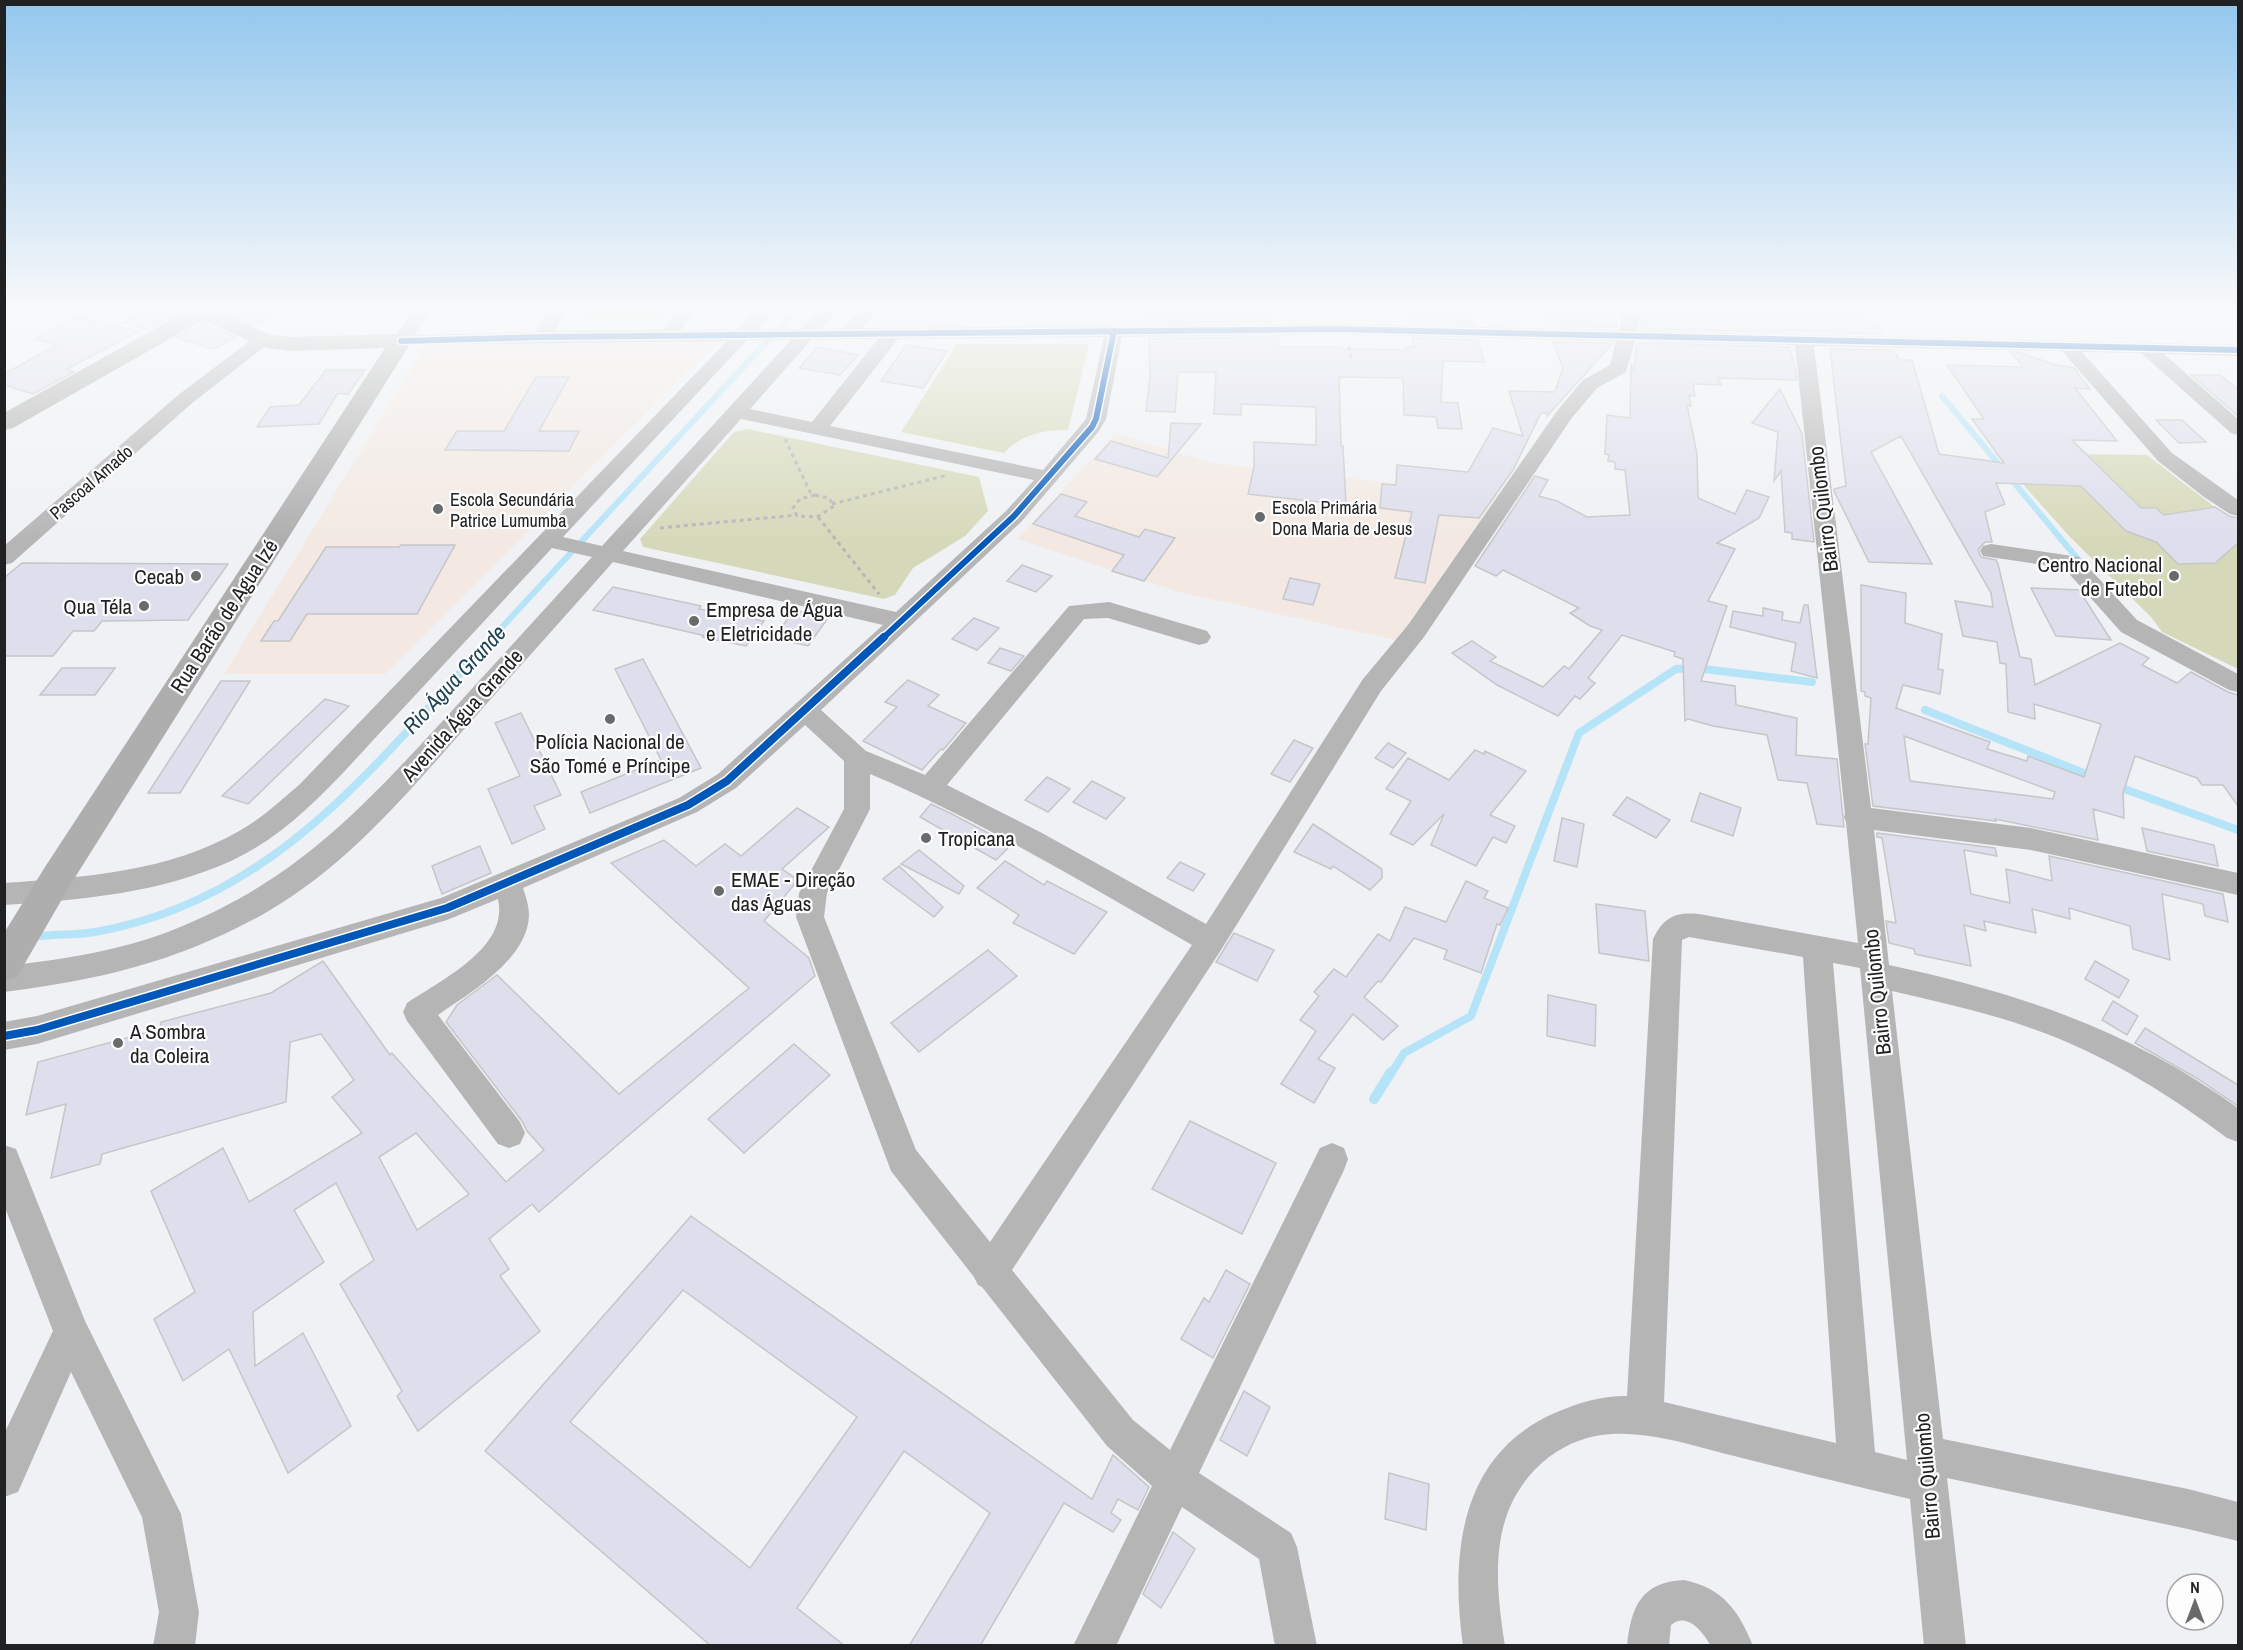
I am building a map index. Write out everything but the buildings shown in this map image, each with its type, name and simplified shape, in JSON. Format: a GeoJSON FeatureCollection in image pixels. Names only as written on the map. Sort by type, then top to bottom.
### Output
{"type":"FeatureCollection","features":[{"type":"Feature","properties":{"kind":"main road"},"geometry":{"type":"LineString","coordinates":[[4,423],[69,387]]}},
{"type":"Feature","properties":{"kind":"main road","name":"Rua Barão de Agua Izé"},"geometry":{"type":"LineString","coordinates":[[4,966],[52,884],[371,387]]}},
{"type":"Feature","properties":{"kind":"street","name":"Pascoal Amado"},"geometry":{"type":"LineString","coordinates":[[4,558],[201,387]]}},
{"type":"Feature","properties":{"kind":"street"},"geometry":{"type":"LineString","coordinates":[[4,879],[93,888],[139,880],[184,867],[250,837],[280,816],[308,792],[702,387]]}},
{"type":"Feature","properties":{"kind":"street","name":"Avenida Água Grande"},"geometry":{"type":"LineString","coordinates":[[4,979],[93,967],[148,952],[191,936],[237,915],[299,876],[343,842],[397,787],[597,551],[628,531],[736,411],[755,387]]}},
{"type":"Feature","properties":{"kind":"street"},"geometry":{"type":"LineString","coordinates":[[818,428],[850,387]]}},
{"type":"Feature","properties":{"kind":"street"},"geometry":{"type":"LineString","coordinates":[[4,1036],[37,1030],[447,908],[665,817],[696,801],[727,781],[1014,516],[1092,426],[1096,419],[1103,387]]}},
{"type":"Feature","properties":{"kind":"street"},"geometry":{"type":"LineString","coordinates":[[990,1273],[1211,941],[1372,686],[1416,631],[1542,444],[1588,387]]}},
{"type":"Feature","properties":{"kind":"street","name":"Bairro Quilombo"},"geometry":{"type":"LineString","coordinates":[[1810,387],[1818,473],[1844,672],[1857,817],[1945,1646]]}},
{"type":"Feature","properties":{"kind":"street"},"geometry":{"type":"LineString","coordinates":[[2103,387],[2165,457],[2211,492],[2238,509]]}},
{"type":"Feature","properties":{"kind":"street"},"geometry":{"type":"LineString","coordinates":[[2190,387],[2238,429]]}},
{"type":"Feature","properties":{"kind":"street"},"geometry":{"type":"LineString","coordinates":[[736,411],[1049,477]]}},
{"type":"Feature","properties":{"kind":"street"},"geometry":{"type":"LineString","coordinates":[[553,541],[900,621]]}},
{"type":"Feature","properties":{"kind":"street"},"geometry":{"type":"LineString","coordinates":[[1991,551],[2071,562],[2129,626],[2238,684]]}},
{"type":"Feature","properties":{"kind":"street"},"geometry":{"type":"LineString","coordinates":[[929,788],[1077,611],[1109,610],[1199,637]]}},
{"type":"Feature","properties":{"kind":"street"},"geometry":{"type":"LineString","coordinates":[[804,709],[857,759],[929,788],[1032,841],[1211,941]]}},
{"type":"Feature","properties":{"kind":"street"},"geometry":{"type":"LineString","coordinates":[[857,759],[857,809],[813,893],[810,917],[903,1160],[990,1273],[1120,1433],[1175,1480],[1277,1547],[1296,1646]]}},
{"type":"Feature","properties":{"kind":"street"},"geometry":{"type":"LineString","coordinates":[[1857,817],[2031,839],[2238,884]]}},
{"type":"Feature","properties":{"kind":"street"},"geometry":{"type":"LineString","coordinates":[[4,894],[52,884]]}},
{"type":"Feature","properties":{"kind":"street"},"geometry":{"type":"LineString","coordinates":[[508,884],[514,906],[514,921],[507,941],[491,959],[418,1012],[509,1133]]}},
{"type":"Feature","properties":{"kind":"street"},"geometry":{"type":"LineString","coordinates":[[1645,1416],[1668,939],[1670,932],[1677,927],[1699,926],[1816,948],[2057,1025],[2155,1073],[2238,1127]]}},
{"type":"Feature","properties":{"kind":"street"},"geometry":{"type":"LineString","coordinates":[[1816,948],[1857,1468]]}},
{"type":"Feature","properties":{"kind":"street"},"geometry":{"type":"LineString","coordinates":[[1094,1646],[1332,1159]]}},
{"type":"Feature","properties":{"kind":"street"},"geometry":{"type":"LineString","coordinates":[[4,1160],[71,1332],[161,1514],[179,1612],[174,1646]]}},
{"type":"Feature","properties":{"kind":"street"},"geometry":{"type":"LineString","coordinates":[[4,1478],[71,1332]]}},
{"type":"Feature","properties":{"kind":"street"},"geometry":{"type":"LineString","coordinates":[[1484,1646],[1476,1590],[1477,1552],[1485,1517],[1496,1490],[1512,1465],[1532,1445],[1547,1435],[1584,1419],[1613,1415],[1645,1416],[1857,1468],[1926,1470],[2188,1509],[2238,1521]]}},
{"type":"Feature","properties":{"kind":"street"},"geometry":{"type":"LineString","coordinates":[[1648,1646],[1652,1617],[1665,1603],[1686,1599],[1708,1609],[1726,1628],[1732,1646]]}},
{"type":"Feature","properties":{"kind":"path"},"geometry":{"type":"LineString","coordinates":[[776,419],[812,496]]}},
{"type":"Feature","properties":{"kind":"path"},"geometry":{"type":"LineString","coordinates":[[832,504],[991,465]]}},
{"type":"Feature","properties":{"kind":"path"},"geometry":{"type":"LineString","coordinates":[[628,531],[797,515],[811,519],[826,515],[834,506],[829,498],[812,496],[800,499],[793,508],[797,515]]}},
{"type":"Feature","properties":{"kind":"path"},"geometry":{"type":"LineString","coordinates":[[818,517],[900,621]]}},
{"type":"Feature","properties":{"kind":"shaded area","name":"Escola Secundária Patrice Lumumba"},"geometry":{"type":"Polygon","coordinates":[[[400,387],[672,387],[385,674],[224,674],[400,387]]]}},
{"type":"Feature","properties":{"kind":"shaded area","name":"Escola Primária Dona Maria de Jesus"},"geometry":{"type":"Polygon","coordinates":[[[1116,433],[1212,463],[1498,495],[1400,641],[1179,592],[1017,539],[1116,433]]]}},
{"type":"Feature","properties":{"kind":"green space"},"geometry":{"type":"Polygon","coordinates":[[[930,387],[1078,387],[1068,430],[1033,434],[1018,441],[1004,453],[901,432],[930,387]]]}},
{"type":"Feature","properties":{"kind":"green space"},"geometry":{"type":"Polygon","coordinates":[[[747,429],[979,477],[988,511],[965,536],[913,568],[895,595],[884,599],[643,547],[640,539],[734,432],[747,429]]]}},
{"type":"Feature","properties":{"kind":"green space","name":"Centro Nacional de Futebol"},"geometry":{"type":"Polygon","coordinates":[[[1995,453],[2147,455],[2238,525],[2238,669],[2162,632],[2152,618],[2070,537],[1995,453]]]}},
{"type":"Feature","properties":{"kind":"waterway","name":"Rio Água Grande"},"geometry":{"type":"LineString","coordinates":[[491,639],[725,387]]}},
{"type":"Feature","properties":{"kind":"waterway"},"geometry":{"type":"LineString","coordinates":[[1942,396],[2081,563]]}},
{"type":"Feature","properties":{"kind":"waterway","name":"Rio Água Grande"},"geometry":{"type":"LineString","coordinates":[[41,936],[95,932],[159,916],[217,890],[269,858],[318,820],[364,777],[493,637]]}},
{"type":"Feature","properties":{"kind":"waterway"},"geometry":{"type":"LineString","coordinates":[[1391,1074],[1404,1053],[1471,1016],[1579,733],[1676,669],[1695,668],[1812,682]]}},
{"type":"Feature","properties":{"kind":"waterway"},"geometry":{"type":"LineString","coordinates":[[1925,710],[2094,777]]}},
{"type":"Feature","properties":{"kind":"waterway"},"geometry":{"type":"LineString","coordinates":[[2116,786],[2238,830]]}},
{"type":"Feature","properties":{"kind":"waterway"},"geometry":{"type":"LineString","coordinates":[[1374,1099],[1391,1072]]}},
{"type":"Feature","properties":{"kind":"cycle path"},"geometry":{"type":"LineString","coordinates":[[4,1036],[37,1030],[447,908],[688,805],[727,781],[756,756],[1014,516],[1092,427],[1096,419],[1103,387]]}},
{"type":"Feature","properties":{"kind":"place","name":"Escola Secundária Patrice Lumumba"},"geometry":{"type":"Point","coordinates":[438,509]}},
{"type":"Feature","properties":{"kind":"place","name":"Escola Primária Dona Maria de Jesus"},"geometry":{"type":"Point","coordinates":[1260,517]}},
{"type":"Feature","properties":{"kind":"place","name":"Cecab"},"geometry":{"type":"Point","coordinates":[196,576]}},
{"type":"Feature","properties":{"kind":"place","name":"Centro Nacional de Futebol"},"geometry":{"type":"Point","coordinates":[2174,576]}},
{"type":"Feature","properties":{"kind":"place","name":"Qua Téla"},"geometry":{"type":"Point","coordinates":[144,606]}},
{"type":"Feature","properties":{"kind":"place","name":"Empresa de Água e Eletricidade"},"geometry":{"type":"Point","coordinates":[694,621]}},
{"type":"Feature","properties":{"kind":"place","name":"Polícia Nacional de São Tomé e Príncipe"},"geometry":{"type":"Point","coordinates":[610,719]}},
{"type":"Feature","properties":{"kind":"place","name":"Tropicana"},"geometry":{"type":"Point","coordinates":[926,838]}},
{"type":"Feature","properties":{"kind":"place","name":"EMAE - Direção das Águas"},"geometry":{"type":"Point","coordinates":[719,891]}},
{"type":"Feature","properties":{"kind":"place","name":"A Sombra da Coleira"},"geometry":{"type":"Point","coordinates":[118,1043]}}]}
